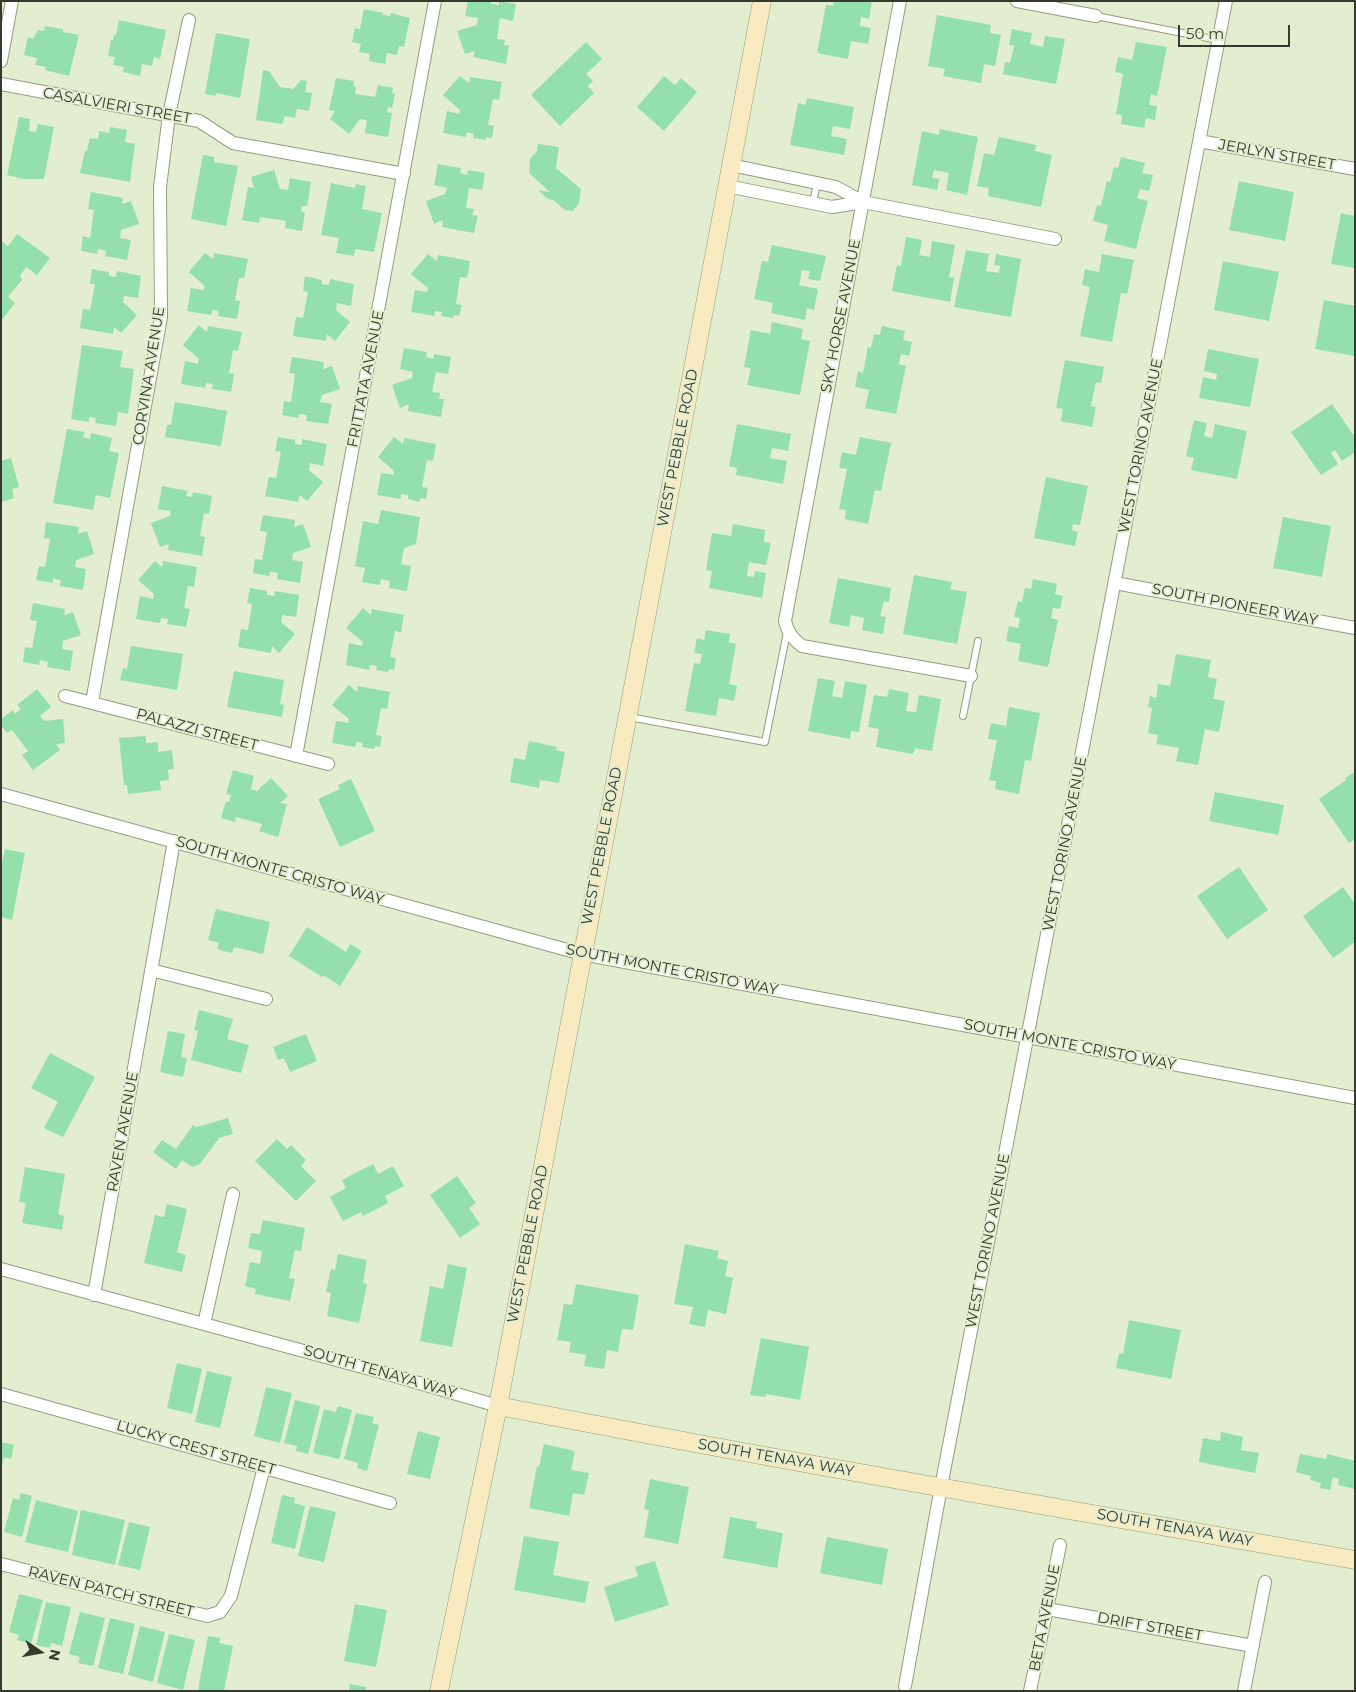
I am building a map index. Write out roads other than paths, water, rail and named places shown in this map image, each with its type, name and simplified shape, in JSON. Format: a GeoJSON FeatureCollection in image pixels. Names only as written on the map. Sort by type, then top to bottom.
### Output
{"type":"FeatureCollection","features":[{"type":"Feature","properties":{"kind":"street"},"geometry":{"type":"LineString","coordinates":[[1,61],[12,1]]}},
{"type":"Feature","properties":{"kind":"street","name":"FRITTATA AVENUE"},"geometry":{"type":"LineString","coordinates":[[296,756],[435,1]]}},
{"type":"Feature","properties":{"kind":"street","name":"WEST PEBBLE ROAD"},"geometry":{"type":"LineString","coordinates":[[440,1691],[498,1406],[762,1]]}},
{"type":"Feature","properties":{"kind":"street","name":"SKY HORSE AVENUE"},"geometry":{"type":"LineString","coordinates":[[788,631],[786,610],[900,1]]}},
{"type":"Feature","properties":{"kind":"street"},"geometry":{"type":"LineString","coordinates":[[1017,1],[1096,16]]}},
{"type":"Feature","properties":{"kind":"street","name":"WEST TORINO AVENUE"},"geometry":{"type":"LineString","coordinates":[[904,1686],[1226,1]]}},
{"type":"Feature","properties":{"kind":"street","name":"CORVINA AVENUE"},"geometry":{"type":"LineString","coordinates":[[92,702],[161,317],[160,186],[169,115],[189,20]]}},
{"type":"Feature","properties":{"kind":"street","name":"CASALVIERI STREET"},"geometry":{"type":"LineString","coordinates":[[1,84],[200,120],[233,143],[404,174]]}},
{"type":"Feature","properties":{"kind":"street","name":"JERLYN STREET"},"geometry":{"type":"LineString","coordinates":[[1199,141],[1355,170]]}},
{"type":"Feature","properties":{"kind":"street"},"geometry":{"type":"LineString","coordinates":[[732,165],[836,187],[863,202],[1054,239]]}},
{"type":"Feature","properties":{"kind":"street"},"geometry":{"type":"LineString","coordinates":[[727,186],[832,207],[863,202]]}},
{"type":"Feature","properties":{"kind":"street","name":"SOUTH PIONEER WAY"},"geometry":{"type":"LineString","coordinates":[[1115,582],[1355,628]]}},
{"type":"Feature","properties":{"kind":"street"},"geometry":{"type":"LineString","coordinates":[[788,631],[793,639],[802,646],[971,676]]}},
{"type":"Feature","properties":{"kind":"street","name":"PALAZZI STREET"},"geometry":{"type":"LineString","coordinates":[[65,696],[328,764]]}},
{"type":"Feature","properties":{"kind":"street","name":"SOUTH MONTE CRISTO WAY"},"geometry":{"type":"LineString","coordinates":[[1,794],[582,954],[1355,1098]]}},
{"type":"Feature","properties":{"kind":"street","name":"RAVEN AVENUE"},"geometry":{"type":"LineString","coordinates":[[94,1295],[174,841]]}},
{"type":"Feature","properties":{"kind":"street"},"geometry":{"type":"LineString","coordinates":[[152,970],[266,999]]}},
{"type":"Feature","properties":{"kind":"street"},"geometry":{"type":"LineString","coordinates":[[204,1324],[233,1194]]}},
{"type":"Feature","properties":{"kind":"street","name":"SOUTH TENAYA WAY"},"geometry":{"type":"LineString","coordinates":[[1,1269],[381,1372],[498,1406],[1355,1560]]}},
{"type":"Feature","properties":{"kind":"street","name":"LUCKY CREST STREET"},"geometry":{"type":"LineString","coordinates":[[1,1394],[390,1503]]}},
{"type":"Feature","properties":{"kind":"street","name":"RAVEN PATCH STREET"},"geometry":{"type":"LineString","coordinates":[[1,1564],[207,1616],[220,1612],[231,1596],[264,1467]]}},
{"type":"Feature","properties":{"kind":"street","name":"BETA AVENUE"},"geometry":{"type":"LineString","coordinates":[[1030,1691],[1060,1545]]}},
{"type":"Feature","properties":{"kind":"street"},"geometry":{"type":"LineString","coordinates":[[1244,1691],[1265,1582]]}},
{"type":"Feature","properties":{"kind":"street","name":"DRIFT STREET"},"geometry":{"type":"LineString","coordinates":[[1047,1609],[1253,1646]]}},
{"type":"Feature","properties":{"kind":"lane"},"geometry":{"type":"LineString","coordinates":[[1096,16],[1218,40]]}},
{"type":"Feature","properties":{"kind":"lane"},"geometry":{"type":"LineString","coordinates":[[813,204],[816,183]]}},
{"type":"Feature","properties":{"kind":"lane"},"geometry":{"type":"LineString","coordinates":[[627,717],[765,742],[788,631]]}},
{"type":"Feature","properties":{"kind":"lane"},"geometry":{"type":"LineString","coordinates":[[963,716],[978,641]]}}]}
